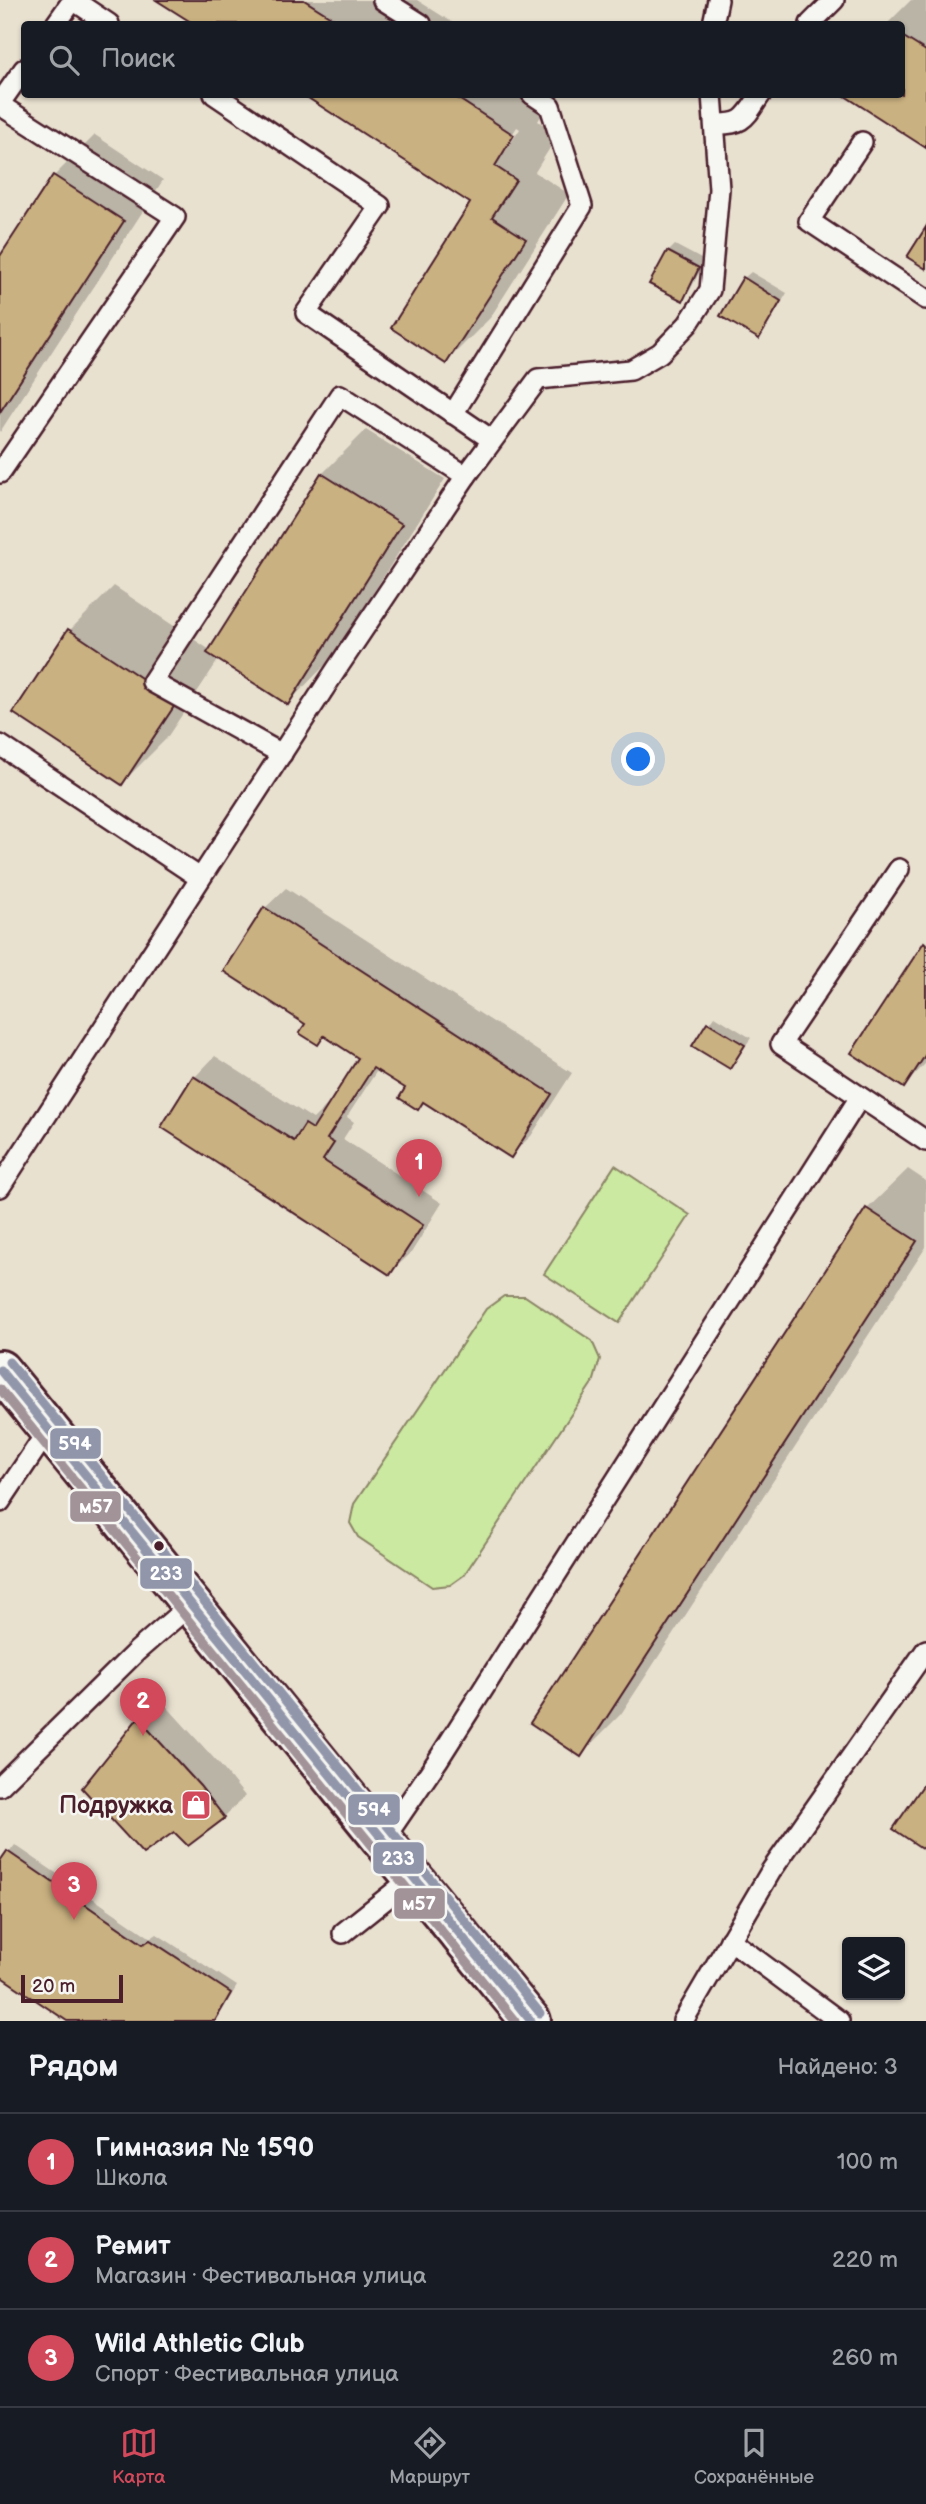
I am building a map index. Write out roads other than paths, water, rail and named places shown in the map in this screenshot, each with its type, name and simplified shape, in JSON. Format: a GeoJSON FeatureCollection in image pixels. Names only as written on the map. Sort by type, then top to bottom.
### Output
{"type":"FeatureCollection","features":[{"type":"Feature","properties":{"kind":"street"},"geometry":{"type":"LineString","coordinates":[[0,1370],[382,1843],[531,2021]]}},
{"type":"Feature","properties":{"kind":"lane"},"geometry":{"type":"LineString","coordinates":[[58,21],[73,0],[104,21]]}},
{"type":"Feature","properties":{"kind":"lane"},"geometry":{"type":"LineString","coordinates":[[383,0],[416,21]]}},
{"type":"Feature","properties":{"kind":"lane"},"geometry":{"type":"LineString","coordinates":[[714,21],[718,0]]}},
{"type":"Feature","properties":{"kind":"lane"},"geometry":{"type":"LineString","coordinates":[[813,21],[834,0]]}},
{"type":"Feature","properties":{"kind":"lane"},"geometry":{"type":"LineString","coordinates":[[0,473],[175,216],[0,104],[21,73]]}},
{"type":"Feature","properties":{"kind":"lane"},"geometry":{"type":"LineString","coordinates":[[220,98],[380,206],[306,313],[492,440]]}},
{"type":"Feature","properties":{"kind":"lane"},"geometry":{"type":"LineString","coordinates":[[453,414],[582,206],[550,106],[538,98]]}},
{"type":"Feature","properties":{"kind":"lane"},"geometry":{"type":"LineString","coordinates":[[0,1187],[200,878],[466,476],[538,379],[632,370],[660,353],[688,324],[709,290],[719,189],[712,98]]}},
{"type":"Feature","properties":{"kind":"lane"},"geometry":{"type":"LineString","coordinates":[[715,124],[734,124],[746,116],[758,98]]}},
{"type":"Feature","properties":{"kind":"lane"},"geometry":{"type":"LineString","coordinates":[[862,142],[809,221],[926,299]]}},
{"type":"Feature","properties":{"kind":"lane"},"geometry":{"type":"LineString","coordinates":[[282,754],[152,682],[340,395],[466,476]]}},
{"type":"Feature","properties":{"kind":"lane"},"geometry":{"type":"LineString","coordinates":[[0,745],[200,878]]}},
{"type":"Feature","properties":{"kind":"lane"},"geometry":{"type":"LineString","coordinates":[[899,869],[781,1044],[926,1141]]}},
{"type":"Feature","properties":{"kind":"lane"},"geometry":{"type":"LineString","coordinates":[[382,1843],[446,1748],[860,1097]]}},
{"type":"Feature","properties":{"kind":"lane"},"geometry":{"type":"LineString","coordinates":[[0,1502],[48,1429]]}},
{"type":"Feature","properties":{"kind":"lane"},"geometry":{"type":"LineString","coordinates":[[0,1786],[137,1651],[190,1605]]}},
{"type":"Feature","properties":{"kind":"lane"},"geometry":{"type":"LineString","coordinates":[[683,2021],[771,1871],[926,1650]]}},
{"type":"Feature","properties":{"kind":"lane"},"geometry":{"type":"LineString","coordinates":[[343,1933],[412,1878]]}},
{"type":"Feature","properties":{"kind":"lane"},"geometry":{"type":"LineString","coordinates":[[730,1940],[839,2021]]}},
{"type":"Feature","properties":{"kind":"place","name":"Гимназия № 1590"},"geometry":{"type":"Point","coordinates":[419,1197]}},
{"type":"Feature","properties":{"kind":"place","name":"Ремит"},"geometry":{"type":"Point","coordinates":[143,1736]}},
{"type":"Feature","properties":{"kind":"place","name":"Подружка"},"geometry":{"type":"Point","coordinates":[196,1805]}},
{"type":"Feature","properties":{"kind":"place","name":"Wild Athletic Club"},"geometry":{"type":"Point","coordinates":[74,1920]}}]}
